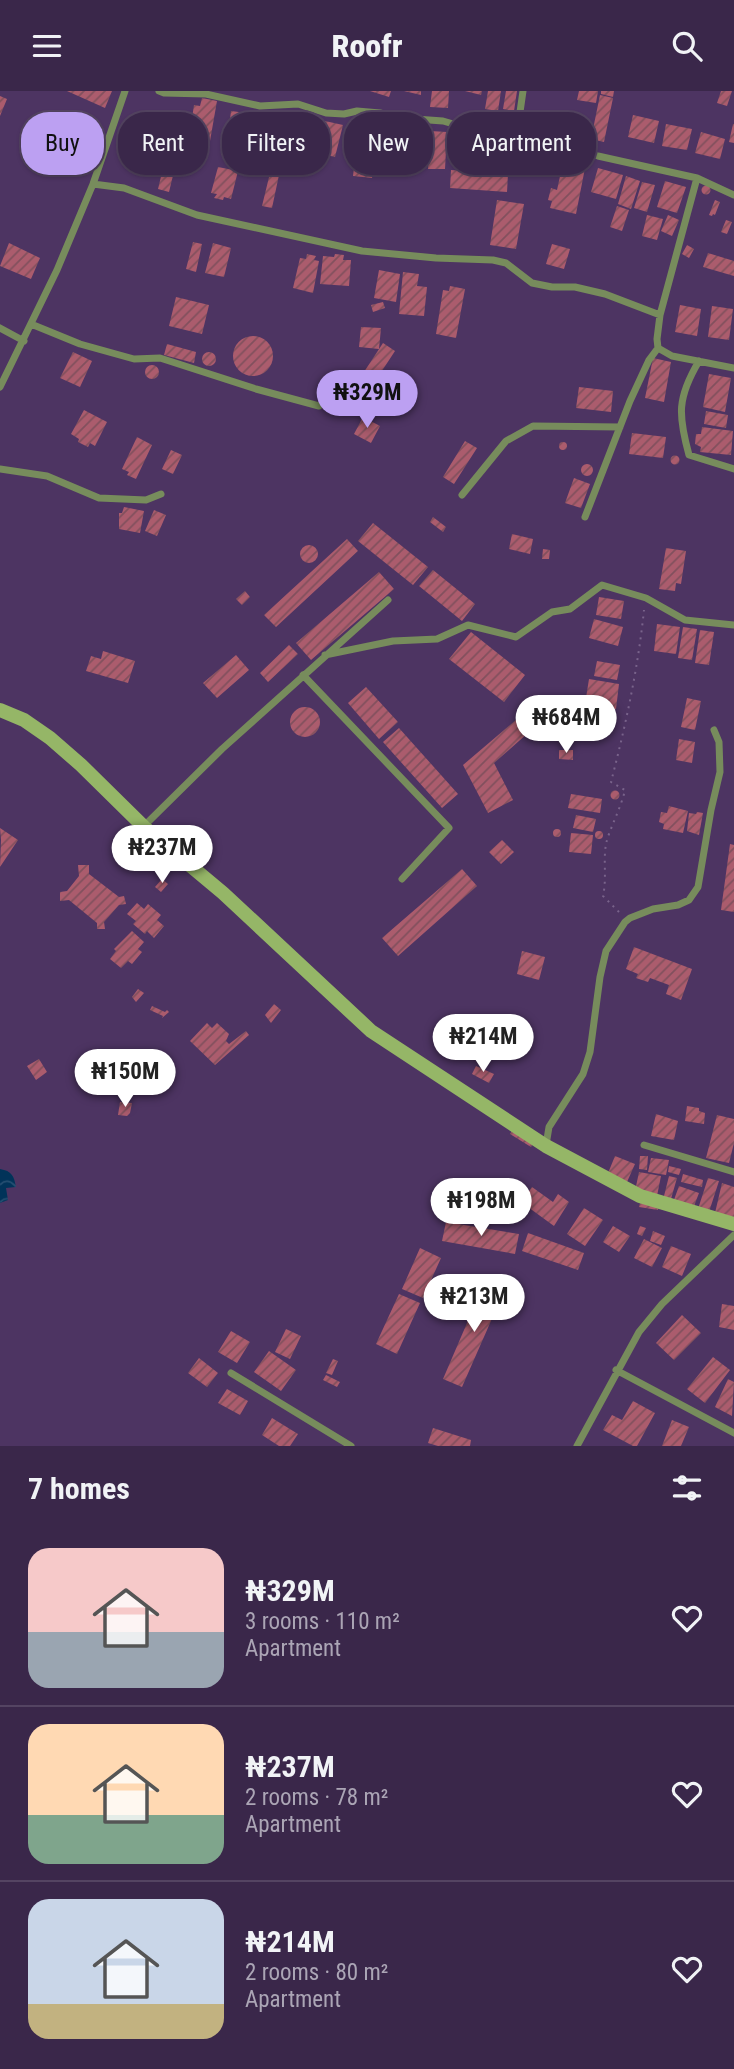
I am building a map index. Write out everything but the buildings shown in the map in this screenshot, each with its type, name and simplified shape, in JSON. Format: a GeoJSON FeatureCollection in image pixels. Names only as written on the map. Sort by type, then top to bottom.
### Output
{"type":"FeatureCollection","features":[{"type":"Feature","properties":{"kind":"street"},"geometry":{"type":"LineString","coordinates":[[0,387],[24,341],[93,184],[125,91]]}},
{"type":"Feature","properties":{"kind":"street"},"geometry":{"type":"LineString","coordinates":[[159,91],[206,95],[260,106],[298,104],[326,113],[344,114],[357,111],[447,122]]}},
{"type":"Feature","properties":{"kind":"street"},"geometry":{"type":"LineString","coordinates":[[520,112],[523,91]]}},
{"type":"Feature","properties":{"kind":"street"},"geometry":{"type":"LineString","coordinates":[[596,155],[697,178],[734,195]]}},
{"type":"Feature","properties":{"kind":"street"},"geometry":{"type":"LineString","coordinates":[[585,517],[620,427],[649,360],[658,348],[660,315],[697,178]]}},
{"type":"Feature","properties":{"kind":"street"},"geometry":{"type":"LineString","coordinates":[[93,184],[124,188],[197,215],[362,251],[506,263],[533,283],[552,287],[575,287],[606,294],[660,315]]}},
{"type":"Feature","properties":{"kind":"street"},"geometry":{"type":"LineString","coordinates":[[31,324],[80,344],[134,359],[160,358],[256,389],[320,406]]}},
{"type":"Feature","properties":{"kind":"street"},"geometry":{"type":"LineString","coordinates":[[0,328],[24,341]]}},
{"type":"Feature","properties":{"kind":"street"},"geometry":{"type":"LineString","coordinates":[[658,348],[672,356],[734,368]]}},
{"type":"Feature","properties":{"kind":"street"},"geometry":{"type":"LineString","coordinates":[[699,361],[681,397],[682,429],[689,455],[734,469]]}},
{"type":"Feature","properties":{"kind":"street"},"geometry":{"type":"LineString","coordinates":[[462,495],[506,441],[533,426],[620,427]]}},
{"type":"Feature","properties":{"kind":"street"},"geometry":{"type":"LineString","coordinates":[[0,469],[47,476],[99,498],[146,500],[161,494]]}},
{"type":"Feature","properties":{"kind":"street"},"geometry":{"type":"LineString","coordinates":[[325,655],[393,641],[437,639],[468,625],[516,637],[552,612],[570,608],[601,585],[646,598],[685,620],[734,625]]}},
{"type":"Feature","properties":{"kind":"street"},"geometry":{"type":"LineString","coordinates":[[144,827],[222,748],[388,600]]}},
{"type":"Feature","properties":{"kind":"street"},"geometry":{"type":"LineString","coordinates":[[303,675],[449,828],[402,879]]}},
{"type":"Feature","properties":{"kind":"street"},"geometry":{"type":"LineString","coordinates":[[0,711],[24,720],[50,738],[144,827],[223,893],[371,1031],[546,1146],[640,1196],[734,1224]]}},
{"type":"Feature","properties":{"kind":"street"},"geometry":{"type":"LineString","coordinates":[[546,1146],[549,1127],[583,1074],[590,1052],[600,977],[607,951],[625,922],[653,909],[678,905],[689,899],[698,887],[720,772],[719,742],[714,730]]}},
{"type":"Feature","properties":{"kind":"street"},"geometry":{"type":"LineString","coordinates":[[643,1145],[734,1172]]}},
{"type":"Feature","properties":{"kind":"street"},"geometry":{"type":"LineString","coordinates":[[577,1446],[639,1332],[662,1304],[734,1235]]}},
{"type":"Feature","properties":{"kind":"street"},"geometry":{"type":"LineString","coordinates":[[616,1370],[734,1433]]}},
{"type":"Feature","properties":{"kind":"street"},"geometry":{"type":"LineString","coordinates":[[231,1373],[351,1446]]}},
{"type":"Feature","properties":{"kind":"path"},"geometry":{"type":"LineString","coordinates":[[625,922],[603,896],[607,879],[607,841],[625,790],[611,782],[629,712],[640,654],[646,598]]}},
{"type":"Feature","properties":{"kind":"water"},"geometry":{"type":"Polygon","coordinates":[[[0,1169],[12,1175],[16,1187],[6,1188],[8,1200],[0,1203],[0,1169]]]}}]}
